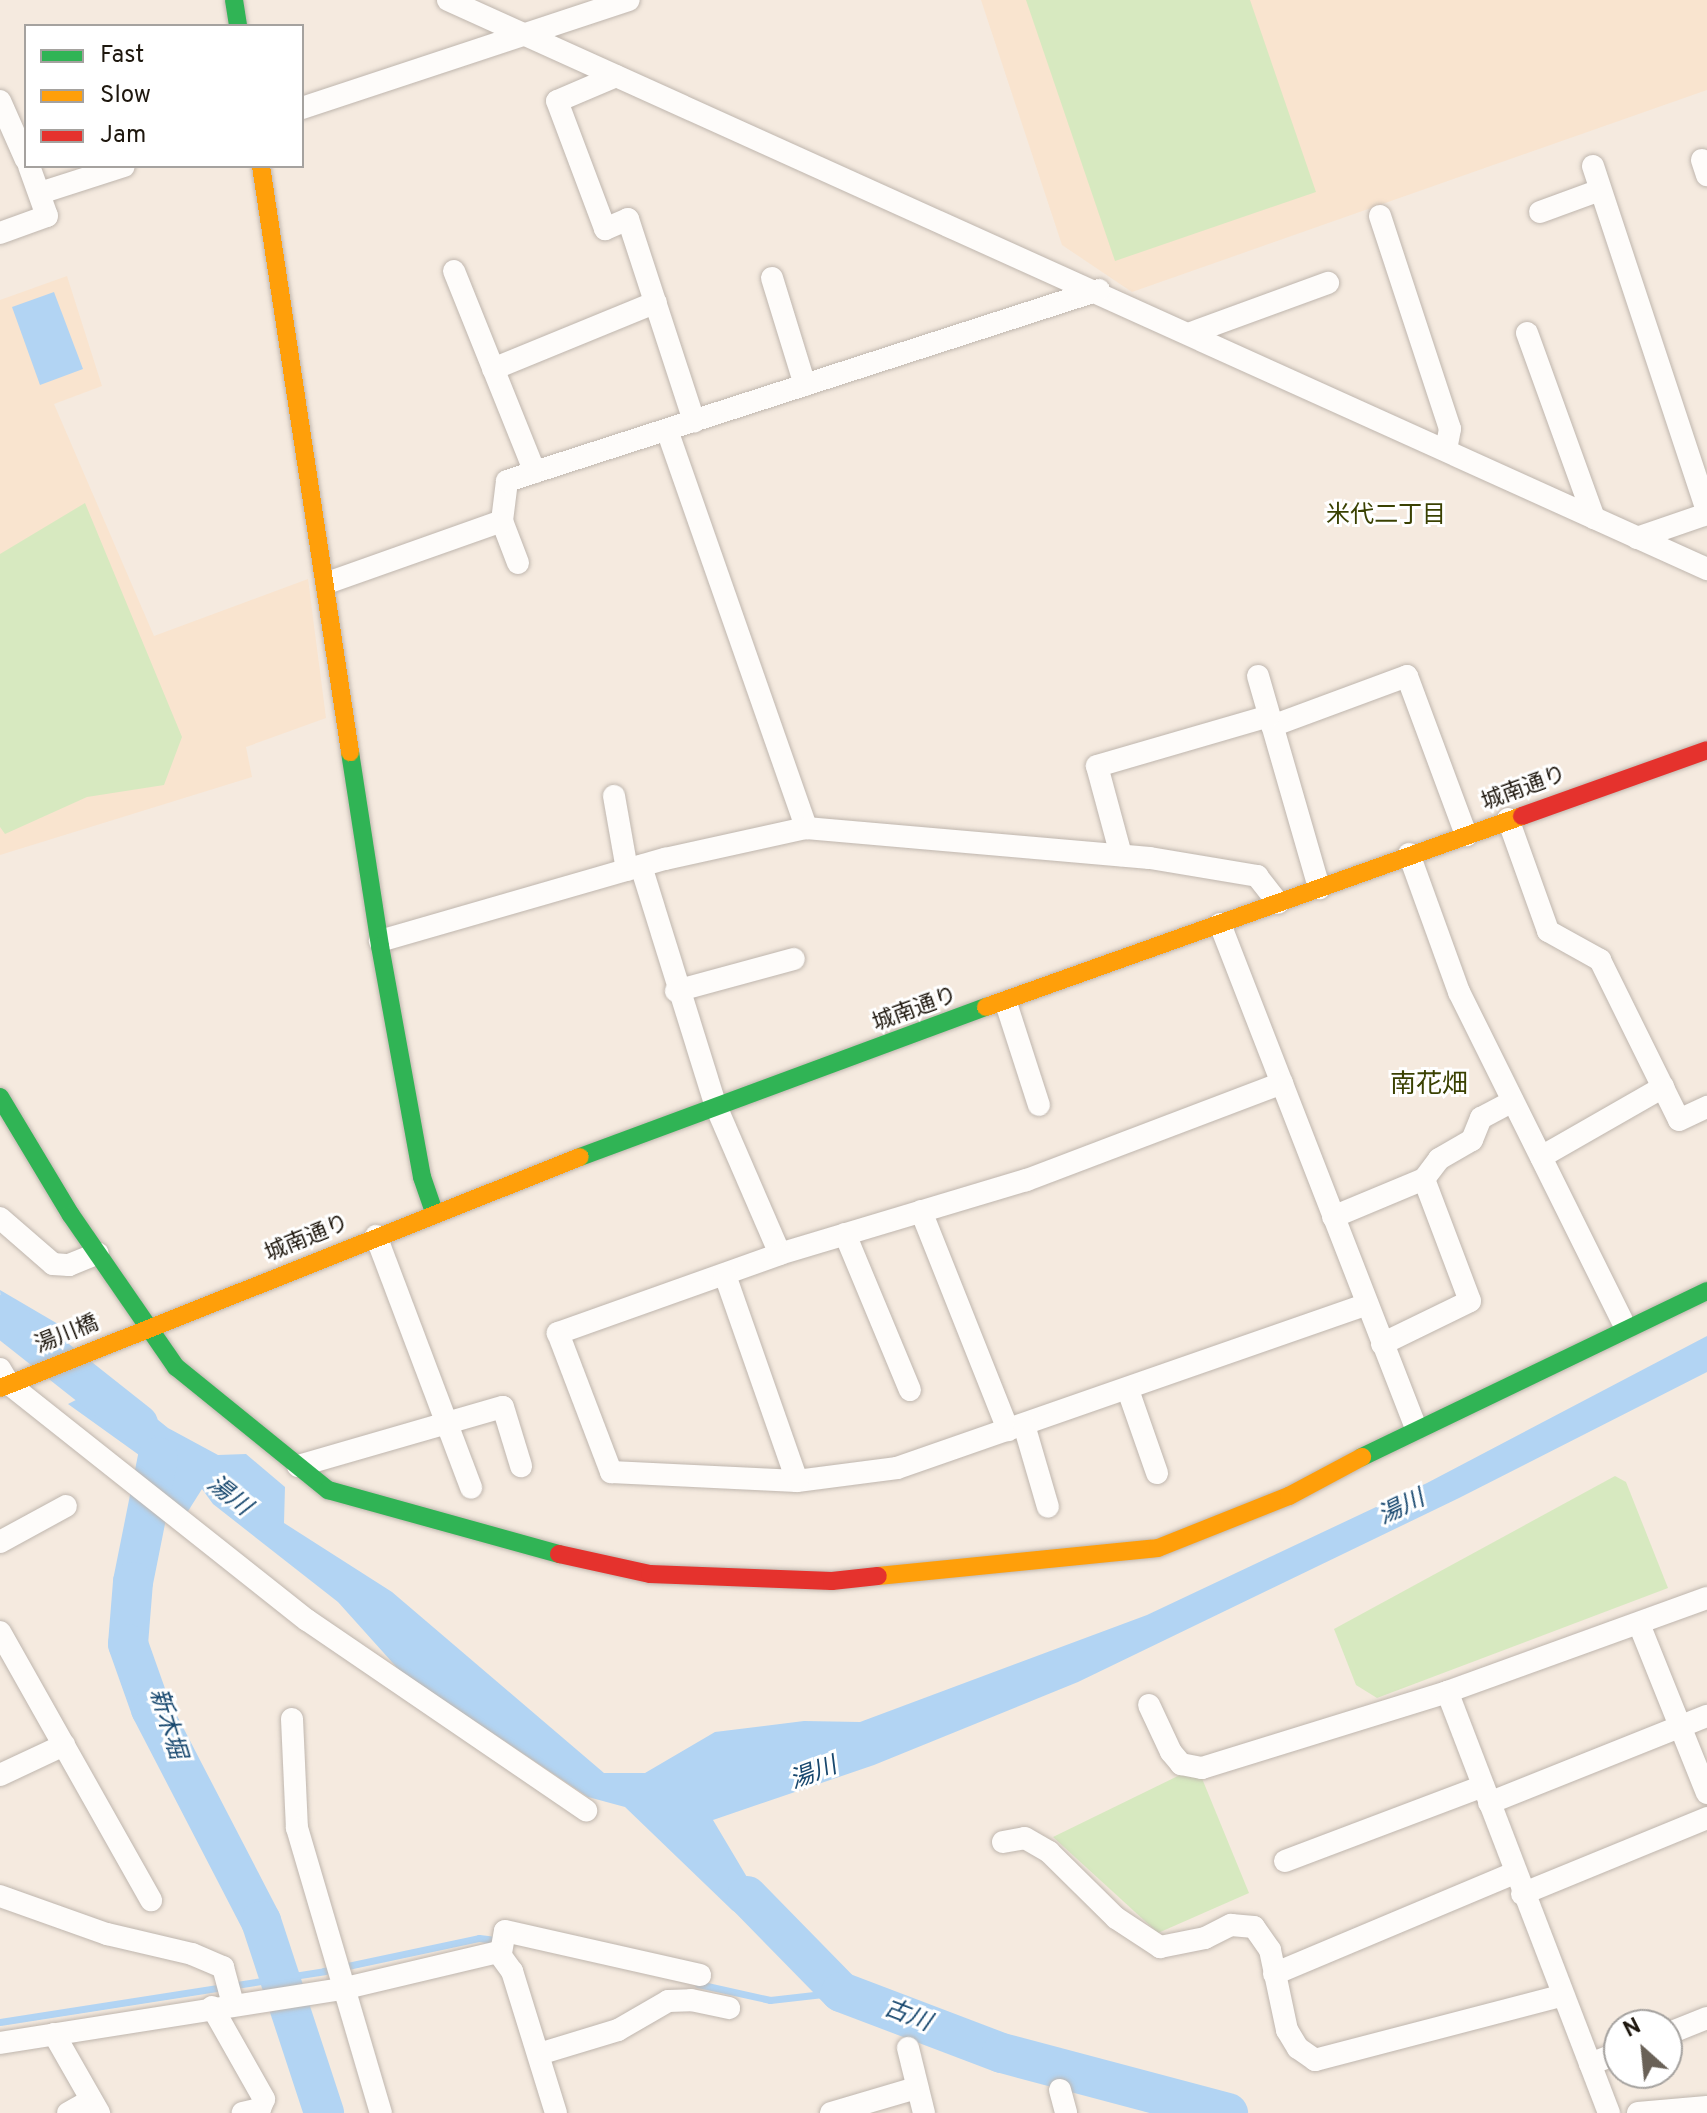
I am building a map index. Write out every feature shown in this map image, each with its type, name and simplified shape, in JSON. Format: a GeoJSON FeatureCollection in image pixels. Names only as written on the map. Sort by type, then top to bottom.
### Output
{"type":"FeatureCollection","features":[{"type":"Feature","properties":{"kind":"street"},"geometry":{"type":"LineString","coordinates":[[234,0],[238,24]]}},
{"type":"Feature","properties":{"kind":"street"},"geometry":{"type":"LineString","coordinates":[[448,0],[1099,290],[1707,569]]}},
{"type":"Feature","properties":{"kind":"street"},"geometry":{"type":"LineString","coordinates":[[304,107],[629,0]]}},
{"type":"Feature","properties":{"kind":"street"},"geometry":{"type":"LineString","coordinates":[[616,76],[557,101],[605,229],[628,219],[694,421]]}},
{"type":"Feature","properties":{"kind":"street"},"geometry":{"type":"LineString","coordinates":[[0,101],[24,155]]}},
{"type":"Feature","properties":{"kind":"street"},"geometry":{"type":"LineString","coordinates":[[1593,166],[1707,513],[1637,538]]}},
{"type":"Feature","properties":{"kind":"street"},"geometry":{"type":"LineString","coordinates":[[0,233],[47,216],[30,168]]}},
{"type":"Feature","properties":{"kind":"street"},"geometry":{"type":"LineString","coordinates":[[40,193],[118,168]]}},
{"type":"Feature","properties":{"kind":"street"},"geometry":{"type":"LineString","coordinates":[[261,168],[380,941],[422,1177],[434,1212]]}},
{"type":"Feature","properties":{"kind":"street"},"geometry":{"type":"LineString","coordinates":[[1540,212],[1600,190]]}},
{"type":"Feature","properties":{"kind":"street"},"geometry":{"type":"LineString","coordinates":[[1380,216],[1450,429],[1446,450]]}},
{"type":"Feature","properties":{"kind":"street"},"geometry":{"type":"LineString","coordinates":[[454,271],[535,472]]}},
{"type":"Feature","properties":{"kind":"street"},"geometry":{"type":"LineString","coordinates":[[772,278],[805,385]]}},
{"type":"Feature","properties":{"kind":"street"},"geometry":{"type":"LineString","coordinates":[[1191,333],[1328,283]]}},
{"type":"Feature","properties":{"kind":"street"},"geometry":{"type":"LineString","coordinates":[[518,563],[502,521],[507,481],[1099,290]]}},
{"type":"Feature","properties":{"kind":"street"},"geometry":{"type":"LineString","coordinates":[[493,369],[656,302]]}},
{"type":"Feature","properties":{"kind":"street"},"geometry":{"type":"LineString","coordinates":[[1527,333],[1594,518]]}},
{"type":"Feature","properties":{"kind":"street"},"geometry":{"type":"LineString","coordinates":[[667,430],[806,828]]}},
{"type":"Feature","properties":{"kind":"street"},"geometry":{"type":"LineString","coordinates":[[327,583],[502,521]]}},
{"type":"Feature","properties":{"kind":"street"},"geometry":{"type":"LineString","coordinates":[[1258,676],[1319,888]]}},
{"type":"Feature","properties":{"kind":"street"},"geometry":{"type":"LineString","coordinates":[[1121,855],[1097,766],[1271,721],[1407,676],[1466,835]]}},
{"type":"Feature","properties":{"kind":"street","name":"城南通り"},"geometry":{"type":"LineString","coordinates":[[148,1328],[434,1212],[715,1104],[1006,1003],[1409,854],[1707,750]]}},
{"type":"Feature","properties":{"kind":"street"},"geometry":{"type":"LineString","coordinates":[[614,796],[634,868],[715,1104],[780,1254]]}},
{"type":"Feature","properties":{"kind":"street"},"geometry":{"type":"LineString","coordinates":[[1508,819],[1548,931],[1600,960],[1679,1120],[1707,1107]]}},
{"type":"Feature","properties":{"kind":"street"},"geometry":{"type":"LineString","coordinates":[[380,941],[634,868],[806,828],[1121,855],[1257,876],[1278,903]]}},
{"type":"Feature","properties":{"kind":"street"},"geometry":{"type":"LineString","coordinates":[[1409,854],[1459,992],[1622,1320]]}},
{"type":"Feature","properties":{"kind":"street"},"geometry":{"type":"LineString","coordinates":[[1220,924],[1416,1428]]}},
{"type":"Feature","properties":{"kind":"street"},"geometry":{"type":"LineString","coordinates":[[676,991],[794,959]]}},
{"type":"Feature","properties":{"kind":"street"},"geometry":{"type":"LineString","coordinates":[[1006,1003],[1039,1105]]}},
{"type":"Feature","properties":{"kind":"street"},"geometry":{"type":"LineString","coordinates":[[1282,1083],[1099,1154],[780,1254],[558,1333],[611,1472],[797,1481],[897,1468],[1128,1390],[1367,1304]]}},
{"type":"Feature","properties":{"kind":"street"},"geometry":{"type":"LineString","coordinates":[[1541,1157],[1663,1087]]}},
{"type":"Feature","properties":{"kind":"street"},"geometry":{"type":"LineString","coordinates":[[0,1097],[98,1253],[176,1367],[328,1490],[440,1518],[515,1544],[635,1571],[832,1581],[1158,1548],[1289,1496],[1416,1428],[1707,1291]]}},
{"type":"Feature","properties":{"kind":"street"},"geometry":{"type":"LineString","coordinates":[[1333,1217],[1424,1179],[1439,1159],[1472,1140],[1481,1118],[1513,1101]]}},
{"type":"Feature","properties":{"kind":"street"},"geometry":{"type":"LineString","coordinates":[[1382,1344],[1470,1301],[1424,1179]]}},
{"type":"Feature","properties":{"kind":"street"},"geometry":{"type":"LineString","coordinates":[[921,1211],[1048,1507]]}},
{"type":"Feature","properties":{"kind":"street"},"geometry":{"type":"LineString","coordinates":[[0,1218],[53,1264],[69,1265],[98,1253]]}},
{"type":"Feature","properties":{"kind":"street"},"geometry":{"type":"LineString","coordinates":[[845,1234],[910,1390]]}},
{"type":"Feature","properties":{"kind":"street"},"geometry":{"type":"LineString","coordinates":[[376,1236],[471,1488]]}},
{"type":"Feature","properties":{"kind":"street"},"geometry":{"type":"LineString","coordinates":[[725,1275],[797,1481]]}},
{"type":"Feature","properties":{"kind":"street","name":"湯川橋"},"geometry":{"type":"LineString","coordinates":[[3,1381],[148,1328]]}},
{"type":"Feature","properties":{"kind":"street"},"geometry":{"type":"LineString","coordinates":[[3,1381],[307,1620],[586,1810]]}},
{"type":"Feature","properties":{"kind":"street"},"geometry":{"type":"LineString","coordinates":[[1128,1390],[1157,1473]]}},
{"type":"Feature","properties":{"kind":"street"},"geometry":{"type":"LineString","coordinates":[[298,1466],[503,1407],[521,1466]]}},
{"type":"Feature","properties":{"kind":"street"},"geometry":{"type":"LineString","coordinates":[[0,1542],[66,1506]]}},
{"type":"Feature","properties":{"kind":"street"},"geometry":{"type":"LineString","coordinates":[[1149,1705],[1181,1764],[1202,1768],[1447,1692],[1707,1598]]}},
{"type":"Feature","properties":{"kind":"street"},"geometry":{"type":"LineString","coordinates":[[1639,1624],[1707,1793]]}},
{"type":"Feature","properties":{"kind":"street"},"geometry":{"type":"LineString","coordinates":[[2,1640],[151,1900]]}},
{"type":"Feature","properties":{"kind":"street"},"geometry":{"type":"LineString","coordinates":[[1447,1692],[1561,1996],[1609,2113]]}},
{"type":"Feature","properties":{"kind":"street"},"geometry":{"type":"LineString","coordinates":[[1285,1861],[1486,1795],[1707,1716]]}},
{"type":"Feature","properties":{"kind":"street"},"geometry":{"type":"LineString","coordinates":[[292,1719],[297,1828],[381,2113]]}},
{"type":"Feature","properties":{"kind":"street"},"geometry":{"type":"LineString","coordinates":[[0,1775],[64,1745]]}},
{"type":"Feature","properties":{"kind":"street"},"geometry":{"type":"LineString","coordinates":[[1274,1974],[1707,1818]]}},
{"type":"Feature","properties":{"kind":"street"},"geometry":{"type":"LineString","coordinates":[[1003,1842],[1025,1838],[1049,1852],[1116,1918],[1160,1947],[1205,1938],[1231,1925],[1254,1927],[1270,1950],[1287,2030],[1298,2048],[1315,2060],[1561,1996]]}},
{"type":"Feature","properties":{"kind":"street"},"geometry":{"type":"LineString","coordinates":[[0,1896],[107,1934],[192,1954],[223,1967],[225,1995],[264,2099],[260,2109],[242,2113]]}},
{"type":"Feature","properties":{"kind":"street"},"geometry":{"type":"LineString","coordinates":[[556,2113],[512,1971],[501,1953],[505,1931],[700,1975]]}},
{"type":"Feature","properties":{"kind":"street"},"geometry":{"type":"LineString","coordinates":[[0,2043],[54,2034],[225,1995],[289,1996],[346,1988],[501,1953]]}},
{"type":"Feature","properties":{"kind":"street"},"geometry":{"type":"LineString","coordinates":[[539,2054],[618,2030],[668,2001],[691,2000],[729,2008]]}},
{"type":"Feature","properties":{"kind":"street"},"geometry":{"type":"LineString","coordinates":[[1683,2028],[1707,2018]]}},
{"type":"Feature","properties":{"kind":"street"},"geometry":{"type":"LineString","coordinates":[[54,2034],[95,2106],[68,2113]]}},
{"type":"Feature","properties":{"kind":"street"},"geometry":{"type":"LineString","coordinates":[[908,2048],[924,2113]]}},
{"type":"Feature","properties":{"kind":"street"},"geometry":{"type":"LineString","coordinates":[[1590,2064],[1603,2059]]}},
{"type":"Feature","properties":{"kind":"street"},"geometry":{"type":"LineString","coordinates":[[831,2113],[916,2088]]}},
{"type":"Feature","properties":{"kind":"street"},"geometry":{"type":"LineString","coordinates":[[1060,2090],[1066,2113]]}},
{"type":"Feature","properties":{"kind":"street"},"geometry":{"type":"LineString","coordinates":[[1638,2113],[1707,2107]]}},
{"type":"Feature","properties":{"kind":"shaded area"},"geometry":{"type":"Polygon","coordinates":[[[981,0],[1707,0],[1707,90],[1132,292],[1062,245],[981,0]]]}},
{"type":"Feature","properties":{"kind":"shaded area"},"geometry":{"type":"Polygon","coordinates":[[[67,276],[102,386],[54,404],[154,636],[308,579],[326,718],[246,747],[252,777],[0,855],[0,300],[67,276]]]}},
{"type":"Feature","properties":{"kind":"green space"},"geometry":{"type":"Polygon","coordinates":[[[1026,0],[1250,0],[1316,192],[1115,261],[1026,0]]]}},
{"type":"Feature","properties":{"kind":"green space"},"geometry":{"type":"Polygon","coordinates":[[[85,503],[182,737],[164,785],[87,797],[5,834],[0,827],[0,554],[85,503]]]}},
{"type":"Feature","properties":{"kind":"green space"},"geometry":{"type":"Polygon","coordinates":[[[1615,1476],[1626,1482],[1668,1588],[1377,1698],[1356,1685],[1334,1629],[1615,1476]]]}},
{"type":"Feature","properties":{"kind":"green space"},"geometry":{"type":"Polygon","coordinates":[[[1182,1774],[1201,1776],[1249,1893],[1158,1933],[1053,1837],[1182,1774]]]}},
{"type":"Feature","properties":{"kind":"water"},"geometry":{"type":"Polygon","coordinates":[[[54,292],[83,369],[40,385],[12,307],[54,292]]]}},
{"type":"Feature","properties":{"kind":"water"},"geometry":{"type":"Polygon","coordinates":[[[0,1290],[58,1324],[4,1344],[0,1290]]]}},
{"type":"Feature","properties":{"kind":"water"},"geometry":{"type":"Polygon","coordinates":[[[1707,1336],[1707,1372],[1459,1498],[1078,1682],[874,1765],[713,1820],[791,1951],[732,1910],[625,1807],[588,1797],[400,1671],[338,1602],[213,1504],[202,1489],[185,1516],[141,1486],[146,1460],[68,1404],[111,1382],[168,1428],[218,1455],[246,1454],[285,1487],[284,1523],[392,1592],[604,1773],[645,1773],[715,1732],[804,1721],[860,1722],[1147,1615],[1427,1483],[1707,1336]]]}},
{"type":"Feature","properties":{"kind":"waterway","name":"湯川"},"geometry":{"type":"LineString","coordinates":[[0,1315],[138,1424]]}},
{"type":"Feature","properties":{"kind":"waterway","name":"新木堀"},"geometry":{"type":"LineString","coordinates":[[158,1457],[133,1582],[128,1644],[151,1709],[261,1921],[324,2113]]}},
{"type":"Feature","properties":{"kind":"waterway","name":"古川"},"geometry":{"type":"LineString","coordinates":[[747,1896],[841,1992],[1002,2053],[1228,2113]]}},
{"type":"Feature","properties":{"kind":"waterway"},"geometry":{"type":"LineString","coordinates":[[0,2022],[324,1971],[479,1938],[502,1941]]}},
{"type":"Feature","properties":{"kind":"waterway"},"geometry":{"type":"LineString","coordinates":[[698,1984],[770,2000],[841,1992]]}},
{"type":"Feature","properties":{"kind":"traffic: fast"},"geometry":{"type":"LineString","coordinates":[[234,0],[238,24]]}},
{"type":"Feature","properties":{"kind":"traffic: fast"},"geometry":{"type":"LineString","coordinates":[[350,752],[380,946],[422,1177],[434,1212]]}},
{"type":"Feature","properties":{"kind":"traffic: fast"},"geometry":{"type":"LineString","coordinates":[[580,1157],[986,1007]]}},
{"type":"Feature","properties":{"kind":"traffic: fast"},"geometry":{"type":"LineString","coordinates":[[0,1097],[71,1215],[176,1367],[328,1490],[559,1554]]}},
{"type":"Feature","properties":{"kind":"traffic: fast"},"geometry":{"type":"LineString","coordinates":[[1362,1457],[1707,1291]]}},
{"type":"Feature","properties":{"kind":"traffic: slow"},"geometry":{"type":"LineString","coordinates":[[261,168],[350,752]]}},
{"type":"Feature","properties":{"kind":"traffic: slow"},"geometry":{"type":"LineString","coordinates":[[986,1007],[1522,816]]}},
{"type":"Feature","properties":{"kind":"traffic: slow"},"geometry":{"type":"LineString","coordinates":[[0,1388],[580,1157]]}},
{"type":"Feature","properties":{"kind":"traffic: slow"},"geometry":{"type":"LineString","coordinates":[[878,1576],[1158,1548],[1289,1496],[1362,1457]]}},
{"type":"Feature","properties":{"kind":"traffic: jam"},"geometry":{"type":"LineString","coordinates":[[1522,816],[1707,750]]}},
{"type":"Feature","properties":{"kind":"traffic: jam"},"geometry":{"type":"LineString","coordinates":[[559,1554],[650,1574],[832,1581],[878,1576]]}},
{"type":"Feature","properties":{"kind":"district","name":"米代二丁目"},"geometry":{"type":"Point","coordinates":[1386,517]}},
{"type":"Feature","properties":{"kind":"district","name":"南花畑"},"geometry":{"type":"Point","coordinates":[1429,1086]}}]}
